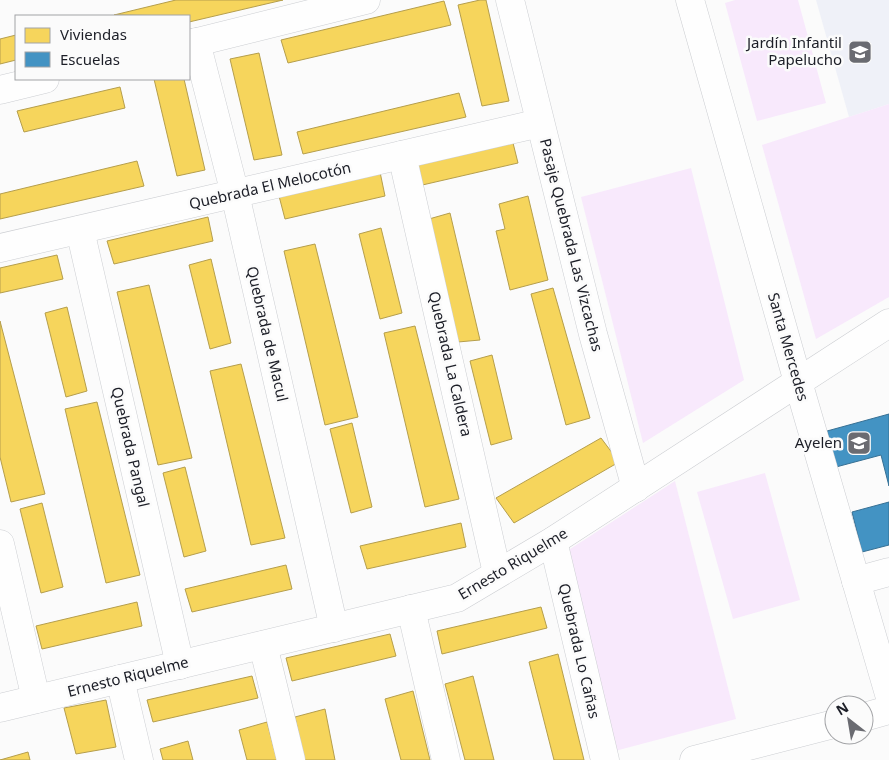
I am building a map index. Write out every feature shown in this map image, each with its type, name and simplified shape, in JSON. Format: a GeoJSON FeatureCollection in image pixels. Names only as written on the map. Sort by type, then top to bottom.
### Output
{"type":"FeatureCollection","features":[{"type":"Feature","properties":{"kind":"street"},"geometry":{"type":"LineString","coordinates":[[193,43],[366,0]]}},
{"type":"Feature","properties":{"kind":"street","name":"Pasaje Quebrada Las Vizcachas"},"geometry":{"type":"LineString","coordinates":[[510,0],[593,334],[636,488]]}},
{"type":"Feature","properties":{"kind":"street","name":"Santa Mercedes"},"geometry":{"type":"LineString","coordinates":[[690,0],[889,694]]}},
{"type":"Feature","properties":{"kind":"street","name":"Quebrada de Macul"},"geometry":{"type":"LineString","coordinates":[[193,43],[235,194],[334,628]]}},
{"type":"Feature","properties":{"kind":"street"},"geometry":{"type":"LineString","coordinates":[[0,90],[40,80]]}},
{"type":"Feature","properties":{"kind":"street","name":"Quebrada El Melocotón"},"geometry":{"type":"LineString","coordinates":[[0,248],[540,123]]}},
{"type":"Feature","properties":{"kind":"street","name":"Quebrada La Caldera"},"geometry":{"type":"LineString","coordinates":[[402,155],[498,573]]}},
{"type":"Feature","properties":{"kind":"street","name":"Quebrada Pangal"},"geometry":{"type":"LineString","coordinates":[[80,230],[180,665]]}},
{"type":"Feature","properties":{"kind":"street","name":"Ernesto Riquelme"},"geometry":{"type":"LineString","coordinates":[[0,708],[457,598],[553,541],[889,323]]}},
{"type":"Feature","properties":{"kind":"street","name":"Quebrada Lo Cañas"},"geometry":{"type":"LineString","coordinates":[[553,541],[605,760]]}},
{"type":"Feature","properties":{"kind":"street"},"geometry":{"type":"LineString","coordinates":[[0,544],[36,700]]}},
{"type":"Feature","properties":{"kind":"street"},"geometry":{"type":"LineString","coordinates":[[856,581],[889,572]]}},
{"type":"Feature","properties":{"kind":"street"},"geometry":{"type":"LineString","coordinates":[[411,609],[446,760]]}},
{"type":"Feature","properties":{"kind":"street"},"geometry":{"type":"LineString","coordinates":[[263,645],[291,760]]}},
{"type":"Feature","properties":{"kind":"street"},"geometry":{"type":"LineString","coordinates":[[120,679],[139,760]]}},
{"type":"Feature","properties":{"kind":"street"},"geometry":{"type":"LineString","coordinates":[[874,714],[889,710]]}},
{"type":"Feature","properties":{"kind":"street"},"geometry":{"type":"LineString","coordinates":[[694,760],[824,727]]}},
{"type":"Feature","properties":{"kind":"shaded area"},"geometry":{"type":"Polygon","coordinates":[[[735,0],[798,0],[826,103],[757,121],[725,3],[735,0]]]}},
{"type":"Feature","properties":{"kind":"shaded area","name":"Jardín Infantil Papelucho"},"geometry":{"type":"Polygon","coordinates":[[[816,0],[889,0],[889,104],[849,117],[816,0]]]}},
{"type":"Feature","properties":{"kind":"shaded area"},"geometry":{"type":"Polygon","coordinates":[[[889,104],[889,297],[816,339],[762,145],[889,104]]]}},
{"type":"Feature","properties":{"kind":"shaded area"},"geometry":{"type":"Polygon","coordinates":[[[691,168],[744,380],[643,443],[581,197],[691,168]]]}},
{"type":"Feature","properties":{"kind":"shaded area"},"geometry":{"type":"Polygon","coordinates":[[[765,473],[800,600],[733,619],[697,492],[765,473]]]}},
{"type":"Feature","properties":{"kind":"shaded area"},"geometry":{"type":"Polygon","coordinates":[[[675,481],[736,719],[615,751],[564,553],[675,481]]]}},
{"type":"Feature","properties":{"kind":"building: Viviendas"},"geometry":{"type":"Polygon","coordinates":[[[176,0],[283,0],[190,22],[190,15],[114,15],[176,0]]]}},
{"type":"Feature","properties":{"kind":"building: Viviendas"},"geometry":{"type":"Polygon","coordinates":[[[486,0],[509,101],[482,106],[458,5],[486,0]]]}},
{"type":"Feature","properties":{"kind":"building: Viviendas"},"geometry":{"type":"Polygon","coordinates":[[[444,1],[451,25],[288,63],[281,40],[444,1]]]}},
{"type":"Feature","properties":{"kind":"building: Viviendas"},"geometry":{"type":"Polygon","coordinates":[[[15,35],[15,60],[0,64],[0,39],[15,35]]]}},
{"type":"Feature","properties":{"kind":"building: Viviendas"},"geometry":{"type":"Polygon","coordinates":[[[259,53],[282,155],[254,160],[230,59],[259,53]]]}},
{"type":"Feature","properties":{"kind":"building: Viviendas"},"geometry":{"type":"Polygon","coordinates":[[[154,80],[184,80],[205,170],[177,176],[154,80]]]}},
{"type":"Feature","properties":{"kind":"building: Viviendas"},"geometry":{"type":"Polygon","coordinates":[[[120,87],[125,108],[24,132],[17,111],[120,87]]]}},
{"type":"Feature","properties":{"kind":"building: Viviendas"},"geometry":{"type":"Polygon","coordinates":[[[459,93],[466,117],[303,154],[297,132],[459,93]]]}},
{"type":"Feature","properties":{"kind":"building: Viviendas"},"geometry":{"type":"Polygon","coordinates":[[[512,139],[518,163],[418,186],[412,162],[512,139]]]}},
{"type":"Feature","properties":{"kind":"building: Viviendas"},"geometry":{"type":"Polygon","coordinates":[[[137,161],[144,186],[0,219],[0,194],[137,161]]]}},
{"type":"Feature","properties":{"kind":"building: Viviendas"},"geometry":{"type":"Polygon","coordinates":[[[380,172],[385,196],[285,219],[279,196],[380,172]]]}},
{"type":"Feature","properties":{"kind":"building: Viviendas"},"geometry":{"type":"Polygon","coordinates":[[[528,196],[548,280],[510,290],[496,231],[505,229],[499,204],[528,196]]]}},
{"type":"Feature","properties":{"kind":"building: Viviendas"},"geometry":{"type":"Polygon","coordinates":[[[450,213],[480,340],[458,342],[429,219],[450,213]]]}},
{"type":"Feature","properties":{"kind":"building: Viviendas"},"geometry":{"type":"Polygon","coordinates":[[[208,217],[213,241],[114,264],[107,241],[208,217]]]}},
{"type":"Feature","properties":{"kind":"building: Viviendas"},"geometry":{"type":"Polygon","coordinates":[[[381,228],[402,313],[380,319],[359,234],[381,228]]]}},
{"type":"Feature","properties":{"kind":"building: Viviendas"},"geometry":{"type":"Polygon","coordinates":[[[315,244],[358,417],[325,425],[284,251],[315,244]]]}},
{"type":"Feature","properties":{"kind":"building: Viviendas"},"geometry":{"type":"Polygon","coordinates":[[[57,255],[63,279],[0,293],[0,268],[57,255]]]}},
{"type":"Feature","properties":{"kind":"building: Viviendas"},"geometry":{"type":"Polygon","coordinates":[[[211,259],[231,343],[210,349],[189,265],[211,259]]]}},
{"type":"Feature","properties":{"kind":"building: Viviendas"},"geometry":{"type":"Polygon","coordinates":[[[149,285],[192,458],[158,465],[117,292],[149,285]]]}},
{"type":"Feature","properties":{"kind":"building: Viviendas"},"geometry":{"type":"Polygon","coordinates":[[[553,288],[590,418],[566,425],[531,294],[553,288]]]}},
{"type":"Feature","properties":{"kind":"building: Viviendas"},"geometry":{"type":"Polygon","coordinates":[[[67,307],[87,391],[66,397],[45,313],[67,307]]]}},
{"type":"Feature","properties":{"kind":"building: Viviendas"},"geometry":{"type":"Polygon","coordinates":[[[0,321],[45,494],[11,502],[0,457],[0,321]]]}},
{"type":"Feature","properties":{"kind":"building: Viviendas"},"geometry":{"type":"Polygon","coordinates":[[[415,326],[459,499],[425,507],[384,333],[415,326]]]}},
{"type":"Feature","properties":{"kind":"building: Viviendas"},"geometry":{"type":"Polygon","coordinates":[[[492,355],[512,439],[491,445],[470,361],[492,355]]]}},
{"type":"Feature","properties":{"kind":"building: Viviendas"},"geometry":{"type":"Polygon","coordinates":[[[241,364],[285,538],[251,545],[210,371],[241,364]]]}},
{"type":"Feature","properties":{"kind":"building: Viviendas"},"geometry":{"type":"Polygon","coordinates":[[[97,402],[140,575],[106,583],[65,409],[97,402]]]}},
{"type":"Feature","properties":{"kind":"building: Viviendas"},"geometry":{"type":"Polygon","coordinates":[[[352,423],[372,507],[351,513],[330,429],[352,423]]]}},
{"type":"Feature","properties":{"kind":"building: Viviendas"},"geometry":{"type":"Polygon","coordinates":[[[601,438],[619,462],[514,523],[496,498],[601,438]]]}},
{"type":"Feature","properties":{"kind":"building: Viviendas"},"geometry":{"type":"Polygon","coordinates":[[[185,467],[206,551],[184,557],[163,473],[185,467]]]}},
{"type":"Feature","properties":{"kind":"building: Viviendas"},"geometry":{"type":"Polygon","coordinates":[[[42,503],[63,587],[41,593],[20,509],[42,503]]]}},
{"type":"Feature","properties":{"kind":"building: Viviendas"},"geometry":{"type":"Polygon","coordinates":[[[461,523],[466,547],[367,569],[360,546],[461,523]]]}},
{"type":"Feature","properties":{"kind":"building: Viviendas"},"geometry":{"type":"Polygon","coordinates":[[[286,565],[292,589],[192,612],[185,589],[286,565]]]}},
{"type":"Feature","properties":{"kind":"building: Viviendas"},"geometry":{"type":"Polygon","coordinates":[[[137,602],[142,626],[42,649],[36,626],[137,602]]]}},
{"type":"Feature","properties":{"kind":"building: Viviendas"},"geometry":{"type":"Polygon","coordinates":[[[541,607],[547,628],[442,654],[437,631],[541,607]]]}},
{"type":"Feature","properties":{"kind":"building: Viviendas"},"geometry":{"type":"Polygon","coordinates":[[[390,634],[396,656],[292,681],[286,658],[390,634]]]}},
{"type":"Feature","properties":{"kind":"building: Viviendas"},"geometry":{"type":"Polygon","coordinates":[[[558,654],[584,760],[554,760],[529,662],[558,654]]]}},
{"type":"Feature","properties":{"kind":"building: Viviendas"},"geometry":{"type":"Polygon","coordinates":[[[252,676],[258,698],[153,722],[147,700],[252,676]]]}},
{"type":"Feature","properties":{"kind":"building: Viviendas"},"geometry":{"type":"Polygon","coordinates":[[[473,676],[494,760],[465,760],[445,684],[473,676]]]}},
{"type":"Feature","properties":{"kind":"building: Viviendas"},"geometry":{"type":"Polygon","coordinates":[[[413,691],[430,760],[401,760],[385,699],[413,691]]]}},
{"type":"Feature","properties":{"kind":"building: Viviendas"},"geometry":{"type":"Polygon","coordinates":[[[106,700],[116,747],[76,754],[64,708],[106,700]]]}},
{"type":"Feature","properties":{"kind":"building: Viviendas"},"geometry":{"type":"Polygon","coordinates":[[[325,709],[335,760],[304,760],[295,717],[325,709]]]}},
{"type":"Feature","properties":{"kind":"building: Viviendas"},"geometry":{"type":"Polygon","coordinates":[[[267,722],[277,760],[247,760],[239,730],[267,722]]]}},
{"type":"Feature","properties":{"kind":"building: Viviendas"},"geometry":{"type":"Polygon","coordinates":[[[188,741],[193,760],[163,760],[160,749],[188,741]]]}},
{"type":"Feature","properties":{"kind":"building: Viviendas"},"geometry":{"type":"Polygon","coordinates":[[[28,752],[30,760],[0,760],[28,752]]]}},
{"type":"Feature","properties":{"kind":"building: Escuelas","name":"Ayelen"},"geometry":{"type":"Polygon","coordinates":[[[889,414],[889,486],[881,455],[836,467],[827,431],[889,414]]]}},
{"type":"Feature","properties":{"kind":"building: Escuelas"},"geometry":{"type":"Polygon","coordinates":[[[889,502],[889,545],[862,552],[852,512],[889,502]]]}},
{"type":"Feature","properties":{"kind":"place","name":"Jardín Infantil Papelucho"},"geometry":{"type":"Point","coordinates":[860,52]}},
{"type":"Feature","properties":{"kind":"place","name":"Ayelen"},"geometry":{"type":"Point","coordinates":[859,443]}}]}
